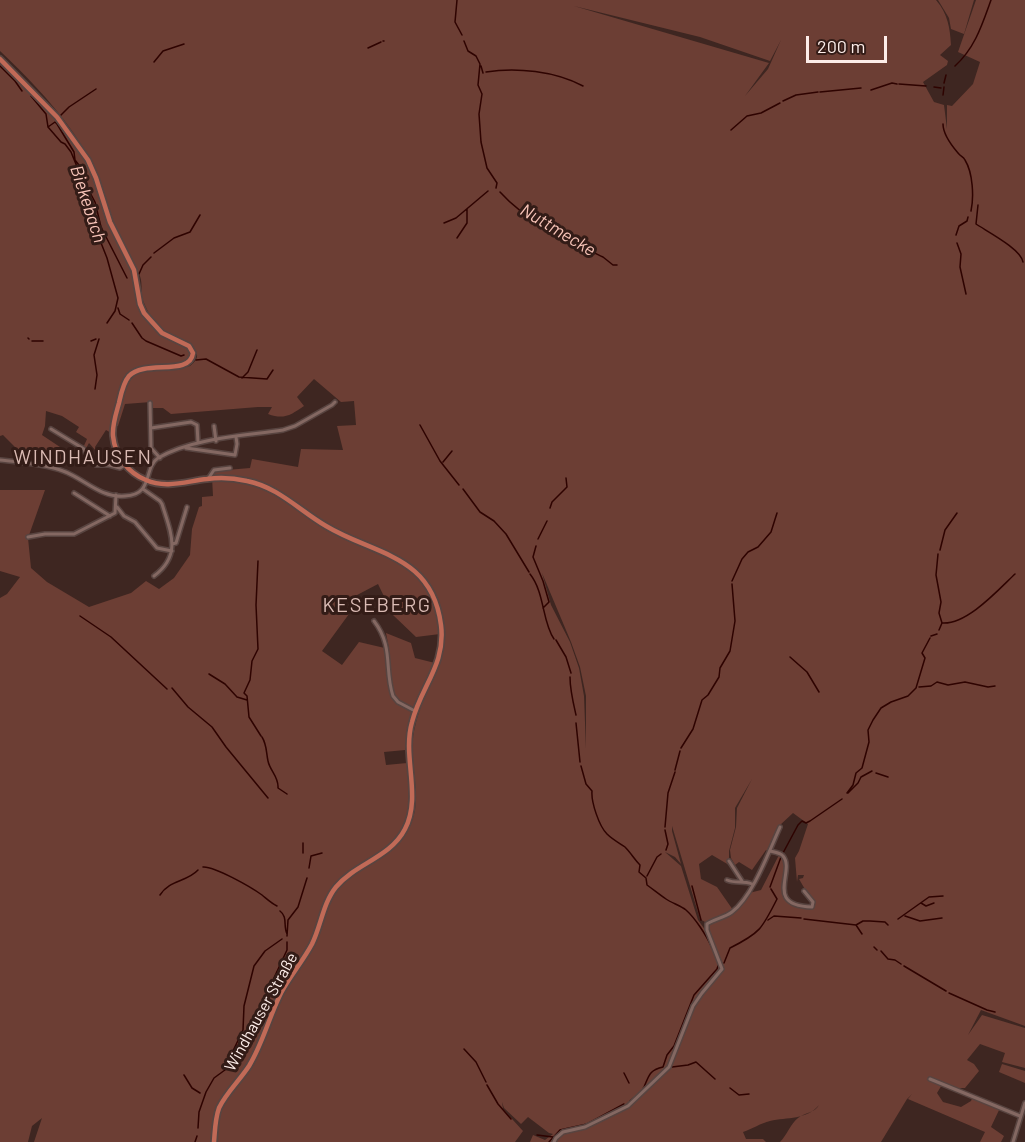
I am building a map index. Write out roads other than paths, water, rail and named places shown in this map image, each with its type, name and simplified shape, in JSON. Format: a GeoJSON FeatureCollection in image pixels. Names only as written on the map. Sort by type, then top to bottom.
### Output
{"type":"FeatureCollection","features":[{"type":"Feature","properties":{"kind":"main road"},"geometry":{"type":"LineString","coordinates":[[0,59],[57,117],[88,160],[110,222],[134,270],[140,304],[144,313],[162,333],[189,346],[193,353],[193,358],[185,365],[139,370],[126,381],[113,429],[116,448],[125,465],[135,475],[148,482],[165,485],[208,479],[249,481],[273,490],[328,527],[390,554],[415,572],[433,598],[439,616],[441,634],[437,664],[415,711]]}},
{"type":"Feature","properties":{"kind":"main road","name":"Windhauser Straße"},"geometry":{"type":"LineString","coordinates":[[214,1142],[220,1106],[255,1055],[282,991],[313,941],[332,893],[347,876],[391,848],[407,824],[412,794],[408,738],[415,711]]}},
{"type":"Feature","properties":{"kind":"street"},"geometry":{"type":"LineString","coordinates":[[0,460],[63,471],[101,493],[134,495],[148,482],[154,462],[160,458],[198,443],[283,430],[295,426],[335,402]]}},
{"type":"Feature","properties":{"kind":"street"},"geometry":{"type":"LineString","coordinates":[[150,403],[151,448],[160,458]]}},
{"type":"Feature","properties":{"kind":"street"},"geometry":{"type":"LineString","coordinates":[[151,428],[191,422],[196,425],[198,443]]}},
{"type":"Feature","properties":{"kind":"street"},"geometry":{"type":"LineString","coordinates":[[214,426],[216,441]]}},
{"type":"Feature","properties":{"kind":"street"},"geometry":{"type":"LineString","coordinates":[[51,429],[84,449],[87,457],[96,465],[120,468],[125,465]]}},
{"type":"Feature","properties":{"kind":"street"},"geometry":{"type":"LineString","coordinates":[[184,448],[235,455],[236,437]]}},
{"type":"Feature","properties":{"kind":"street"},"geometry":{"type":"LineString","coordinates":[[208,479],[214,471],[230,468]]}},
{"type":"Feature","properties":{"kind":"street"},"geometry":{"type":"LineString","coordinates":[[143,489],[160,501],[170,528],[172,551],[166,566],[154,576]]}},
{"type":"Feature","properties":{"kind":"street"},"geometry":{"type":"LineString","coordinates":[[74,493],[78,493],[110,516]]}},
{"type":"Feature","properties":{"kind":"street"},"geometry":{"type":"LineString","coordinates":[[28,537],[74,534],[115,513],[116,495]]}},
{"type":"Feature","properties":{"kind":"street"},"geometry":{"type":"LineString","coordinates":[[117,507],[124,516],[140,526],[157,548],[172,551]]}},
{"type":"Feature","properties":{"kind":"street"},"geometry":{"type":"LineString","coordinates":[[172,544],[177,543],[188,507]]}},
{"type":"Feature","properties":{"kind":"street"},"geometry":{"type":"LineString","coordinates":[[374,621],[387,645],[393,696],[398,702],[415,711]]}},
{"type":"Feature","properties":{"kind":"street"},"geometry":{"type":"LineString","coordinates":[[554,1142],[563,1132],[585,1127],[627,1106],[669,1067],[693,1006],[722,969],[706,926],[709,922],[732,912],[746,897],[780,827]]}},
{"type":"Feature","properties":{"kind":"street"},"geometry":{"type":"LineString","coordinates":[[770,851],[781,854],[785,858],[786,869],[783,884],[789,900],[792,903],[812,907],[813,903],[804,891]]}},
{"type":"Feature","properties":{"kind":"street"},"geometry":{"type":"LineString","coordinates":[[729,861],[742,881]]}},
{"type":"Feature","properties":{"kind":"street"},"geometry":{"type":"LineString","coordinates":[[727,880],[752,884]]}},
{"type":"Feature","properties":{"kind":"street"},"geometry":{"type":"LineString","coordinates":[[930,1079],[1020,1116]]}},
{"type":"Feature","properties":{"kind":"street"},"geometry":{"type":"LineString","coordinates":[[1013,1142],[1025,1103]]}},
{"type":"Feature","properties":{"kind":"waterway","name":"Nuttmecke"},"geometry":{"type":"LineString","coordinates":[[457,0],[455,22],[462,35]]}},
{"type":"Feature","properties":{"kind":"waterway"},"geometry":{"type":"LineString","coordinates":[[955,66],[973,44],[991,0]]}},
{"type":"Feature","properties":{"kind":"waterway","name":"Nuttmecke"},"geometry":{"type":"LineString","coordinates":[[464,41],[468,51],[476,56],[480,64],[478,85],[482,94],[479,114],[481,142],[487,168],[497,183],[496,188]]}},
{"type":"Feature","properties":{"kind":"waterway"},"geometry":{"type":"LineString","coordinates":[[368,48],[381,42]]}},
{"type":"Feature","properties":{"kind":"waterway"},"geometry":{"type":"LineString","coordinates":[[154,62],[163,51],[184,44]]}},
{"type":"Feature","properties":{"kind":"waterway","name":"Biekebach"},"geometry":{"type":"LineString","coordinates":[[0,66],[22,91]]}},
{"type":"Feature","properties":{"kind":"waterway","name":"Nuttmecke"},"geometry":{"type":"LineString","coordinates":[[481,66],[483,73]]}},
{"type":"Feature","properties":{"kind":"waterway"},"geometry":{"type":"LineString","coordinates":[[486,72],[522,70],[560,77],[583,86]]}},
{"type":"Feature","properties":{"kind":"waterway"},"geometry":{"type":"LineString","coordinates":[[944,83],[946,75]]}},
{"type":"Feature","properties":{"kind":"waterway"},"geometry":{"type":"LineString","coordinates":[[871,90],[892,83],[897,84]]}},
{"type":"Feature","properties":{"kind":"waterway"},"geometry":{"type":"LineString","coordinates":[[899,84],[926,86]]}},
{"type":"Feature","properties":{"kind":"waterway"},"geometry":{"type":"LineString","coordinates":[[934,87],[941,88]]}},
{"type":"Feature","properties":{"kind":"waterway"},"geometry":{"type":"LineString","coordinates":[[943,95],[944,87]]}},
{"type":"Feature","properties":{"kind":"waterway"},"geometry":{"type":"LineString","coordinates":[[820,92],[861,88]]}},
{"type":"Feature","properties":{"kind":"waterway"},"geometry":{"type":"LineString","coordinates":[[60,116],[69,107],[96,89]]}},
{"type":"Feature","properties":{"kind":"waterway"},"geometry":{"type":"LineString","coordinates":[[783,101],[796,95],[818,92]]}},
{"type":"Feature","properties":{"kind":"waterway","name":"Biekebach"},"geometry":{"type":"LineString","coordinates":[[31,96],[46,114],[48,127],[71,152],[80,174],[86,205],[107,258],[118,298],[115,311],[107,323]]}},
{"type":"Feature","properties":{"kind":"waterway"},"geometry":{"type":"LineString","coordinates":[[731,130],[747,116],[761,113],[780,103]]}},
{"type":"Feature","properties":{"kind":"waterway"},"geometry":{"type":"LineString","coordinates":[[48,127],[55,122],[57,124],[74,152],[75,160],[85,173],[87,187],[95,202],[101,227],[127,278]]}},
{"type":"Feature","properties":{"kind":"waterway"},"geometry":{"type":"LineString","coordinates":[[943,124],[948,140],[964,159],[970,171],[973,192],[971,211]]}},
{"type":"Feature","properties":{"kind":"waterway"},"geometry":{"type":"LineString","coordinates":[[444,223],[456,218],[488,191]]}},
{"type":"Feature","properties":{"kind":"waterway","name":"Nuttmecke"},"geometry":{"type":"LineString","coordinates":[[500,192],[535,221],[603,257],[613,265],[617,265]]}},
{"type":"Feature","properties":{"kind":"waterway"},"geometry":{"type":"LineString","coordinates":[[978,205],[976,224],[1010,246],[1023,262]]}},
{"type":"Feature","properties":{"kind":"waterway"},"geometry":{"type":"LineString","coordinates":[[457,238],[467,223],[467,209]]}},
{"type":"Feature","properties":{"kind":"waterway"},"geometry":{"type":"LineString","coordinates":[[154,253],[174,238],[190,232],[200,215]]}},
{"type":"Feature","properties":{"kind":"waterway"},"geometry":{"type":"LineString","coordinates":[[956,235],[959,226],[967,221],[968,217]]}},
{"type":"Feature","properties":{"kind":"waterway"},"geometry":{"type":"LineString","coordinates":[[957,243],[961,254],[960,267],[966,294]]}},
{"type":"Feature","properties":{"kind":"waterway"},"geometry":{"type":"LineString","coordinates":[[139,274],[143,265],[151,257]]}},
{"type":"Feature","properties":{"kind":"waterway"},"geometry":{"type":"LineString","coordinates":[[118,308],[120,314],[129,320]]}},
{"type":"Feature","properties":{"kind":"waterway"},"geometry":{"type":"LineString","coordinates":[[132,323],[146,341],[181,356],[184,355]]}},
{"type":"Feature","properties":{"kind":"waterway"},"geometry":{"type":"LineString","coordinates":[[91,341],[96,339]]}},
{"type":"Feature","properties":{"kind":"waterway","name":"Biekebach"},"geometry":{"type":"LineString","coordinates":[[95,389],[97,375],[94,355],[99,339]]}},
{"type":"Feature","properties":{"kind":"waterway"},"geometry":{"type":"LineString","coordinates":[[32,341],[43,341]]}},
{"type":"Feature","properties":{"kind":"waterway"},"geometry":{"type":"LineString","coordinates":[[242,378],[248,372],[257,350]]}},
{"type":"Feature","properties":{"kind":"waterway"},"geometry":{"type":"LineString","coordinates":[[196,360],[206,359],[239,377],[267,379],[273,370]]}},
{"type":"Feature","properties":{"kind":"waterway"},"geometry":{"type":"LineString","coordinates":[[420,425],[440,461],[459,485]]}},
{"type":"Feature","properties":{"kind":"waterway"},"geometry":{"type":"LineString","coordinates":[[443,462],[452,451]]}},
{"type":"Feature","properties":{"kind":"waterway"},"geometry":{"type":"LineString","coordinates":[[550,508],[552,502],[567,487],[566,478]]}},
{"type":"Feature","properties":{"kind":"waterway"},"geometry":{"type":"LineString","coordinates":[[463,489],[480,512],[494,521],[506,534],[529,572]]}},
{"type":"Feature","properties":{"kind":"waterway"},"geometry":{"type":"LineString","coordinates":[[732,581],[742,559],[748,552],[758,547],[771,532],[777,513]]}},
{"type":"Feature","properties":{"kind":"waterway"},"geometry":{"type":"LineString","coordinates":[[940,550],[945,530],[957,513]]}},
{"type":"Feature","properties":{"kind":"waterway"},"geometry":{"type":"LineString","coordinates":[[538,539],[547,521]]}},
{"type":"Feature","properties":{"kind":"waterway"},"geometry":{"type":"LineString","coordinates":[[536,546],[533,557],[549,602],[543,608]]}},
{"type":"Feature","properties":{"kind":"waterway"},"geometry":{"type":"LineString","coordinates":[[938,554],[936,575],[942,623],[939,630]]}},
{"type":"Feature","properties":{"kind":"waterway"},"geometry":{"type":"LineString","coordinates":[[258,561],[256,605],[258,649],[252,661],[250,680],[244,693],[247,696],[249,717],[261,736]]}},
{"type":"Feature","properties":{"kind":"waterway"},"geometry":{"type":"LineString","coordinates":[[530,574],[538,590],[547,624],[554,639]]}},
{"type":"Feature","properties":{"kind":"waterway"},"geometry":{"type":"LineString","coordinates":[[942,623],[952,622],[972,613],[1015,574]]}},
{"type":"Feature","properties":{"kind":"waterway"},"geometry":{"type":"LineString","coordinates":[[681,748],[693,729],[702,700],[708,695],[719,677],[720,668],[730,651],[735,621],[732,584]]}},
{"type":"Feature","properties":{"kind":"waterway"},"geometry":{"type":"LineString","coordinates":[[80,616],[111,637],[167,689]]}},
{"type":"Feature","properties":{"kind":"waterway"},"geometry":{"type":"LineString","coordinates":[[931,636],[937,634]]}},
{"type":"Feature","properties":{"kind":"waterway"},"geometry":{"type":"LineString","coordinates":[[847,793],[853,785],[856,773],[862,768],[869,742],[868,730],[873,720],[881,708],[908,696],[916,688],[925,658],[922,653],[930,638]]}},
{"type":"Feature","properties":{"kind":"waterway"},"geometry":{"type":"LineString","coordinates":[[556,640],[566,657],[571,673]]}},
{"type":"Feature","properties":{"kind":"waterway"},"geometry":{"type":"LineString","coordinates":[[790,657],[807,672],[819,692]]}},
{"type":"Feature","properties":{"kind":"waterway"},"geometry":{"type":"LineString","coordinates":[[209,674],[225,684],[237,697],[247,700]]}},
{"type":"Feature","properties":{"kind":"waterway"},"geometry":{"type":"LineString","coordinates":[[570,677],[576,715]]}},
{"type":"Feature","properties":{"kind":"waterway"},"geometry":{"type":"LineString","coordinates":[[919,687],[931,686],[937,682],[948,685],[965,682],[988,687],[995,686]]}},
{"type":"Feature","properties":{"kind":"waterway"},"geometry":{"type":"LineString","coordinates":[[172,688],[188,707],[212,727],[268,798]]}},
{"type":"Feature","properties":{"kind":"waterway"},"geometry":{"type":"LineString","coordinates":[[576,723],[580,762]]}},
{"type":"Feature","properties":{"kind":"waterway"},"geometry":{"type":"LineString","coordinates":[[262,737],[278,788],[287,794]]}},
{"type":"Feature","properties":{"kind":"waterway"},"geometry":{"type":"LineString","coordinates":[[675,770],[680,751]]}},
{"type":"Feature","properties":{"kind":"waterway"},"geometry":{"type":"LineString","coordinates":[[581,766],[586,784],[592,791],[598,820],[604,830],[611,838],[625,847],[640,865],[639,872],[646,878],[647,885],[689,913],[712,948]]}},
{"type":"Feature","properties":{"kind":"waterway"},"geometry":{"type":"LineString","coordinates":[[848,793],[861,777],[872,771]]}},
{"type":"Feature","properties":{"kind":"waterway"},"geometry":{"type":"LineString","coordinates":[[665,827],[668,793],[675,772]]}},
{"type":"Feature","properties":{"kind":"waterway"},"geometry":{"type":"LineString","coordinates":[[876,773],[888,777]]}},
{"type":"Feature","properties":{"kind":"waterway"},"geometry":{"type":"LineString","coordinates":[[783,853],[802,821],[806,823],[810,821],[842,799]]}},
{"type":"Feature","properties":{"kind":"waterway"},"geometry":{"type":"LineString","coordinates":[[665,830],[668,844],[666,850]]}},
{"type":"Feature","properties":{"kind":"waterway"},"geometry":{"type":"LineString","coordinates":[[303,843],[303,853]]}},
{"type":"Feature","properties":{"kind":"waterway"},"geometry":{"type":"LineString","coordinates":[[309,868],[311,856],[322,853]]}},
{"type":"Feature","properties":{"kind":"waterway"},"geometry":{"type":"LineString","coordinates":[[647,876],[661,854]]}},
{"type":"Feature","properties":{"kind":"waterway"},"geometry":{"type":"LineString","coordinates":[[770,887],[781,857]]}},
{"type":"Feature","properties":{"kind":"waterway"},"geometry":{"type":"LineString","coordinates":[[203,867],[233,878],[257,891],[277,906]]}},
{"type":"Feature","properties":{"kind":"waterway"},"geometry":{"type":"LineString","coordinates":[[160,895],[168,886],[189,877],[198,870]]}},
{"type":"Feature","properties":{"kind":"waterway"},"geometry":{"type":"LineString","coordinates":[[287,936],[288,920],[298,907],[307,878]]}},
{"type":"Feature","properties":{"kind":"waterway"},"geometry":{"type":"LineString","coordinates":[[692,886],[701,920]]}},
{"type":"Feature","properties":{"kind":"waterway"},"geometry":{"type":"LineString","coordinates":[[724,963],[730,948],[754,934],[768,917],[777,899],[771,889]]}},
{"type":"Feature","properties":{"kind":"waterway"},"geometry":{"type":"LineString","coordinates":[[898,919],[929,897],[943,896]]}},
{"type":"Feature","properties":{"kind":"waterway"},"geometry":{"type":"LineString","coordinates":[[921,903],[926,906],[934,903]]}},
{"type":"Feature","properties":{"kind":"waterway"},"geometry":{"type":"LineString","coordinates":[[280,911],[284,916],[287,934]]}},
{"type":"Feature","properties":{"kind":"waterway"},"geometry":{"type":"LineString","coordinates":[[768,920],[774,916],[801,918]]}},
{"type":"Feature","properties":{"kind":"waterway"},"geometry":{"type":"LineString","coordinates":[[905,916],[920,921],[942,918]]}},
{"type":"Feature","properties":{"kind":"waterway"},"geometry":{"type":"LineString","coordinates":[[804,919],[856,925],[863,921],[885,922],[888,925]]}},
{"type":"Feature","properties":{"kind":"waterway"},"geometry":{"type":"LineString","coordinates":[[856,925],[862,934]]}},
{"type":"Feature","properties":{"kind":"waterway"},"geometry":{"type":"LineString","coordinates":[[198,1128],[199,1112],[206,1092],[214,1078],[229,1067],[229,1061],[235,1056],[232,1053],[243,1030],[244,1006],[254,966],[265,951],[282,939]]}},
{"type":"Feature","properties":{"kind":"waterway"},"geometry":{"type":"LineString","coordinates":[[234,1054],[238,1045],[244,1046],[249,1042],[287,950],[287,942]]}},
{"type":"Feature","properties":{"kind":"waterway"},"geometry":{"type":"LineString","coordinates":[[874,947],[877,950]]}},
{"type":"Feature","properties":{"kind":"waterway"},"geometry":{"type":"LineString","coordinates":[[881,951],[888,959],[901,964]]}},
{"type":"Feature","properties":{"kind":"waterway"},"geometry":{"type":"LineString","coordinates":[[630,1101],[641,1091],[652,1072],[663,1067],[694,995],[717,969],[719,963]]}},
{"type":"Feature","properties":{"kind":"waterway"},"geometry":{"type":"LineString","coordinates":[[904,966],[946,991]]}},
{"type":"Feature","properties":{"kind":"waterway"},"geometry":{"type":"LineString","coordinates":[[949,993],[995,1012]]}},
{"type":"Feature","properties":{"kind":"waterway"},"geometry":{"type":"LineString","coordinates":[[464,1049],[476,1062],[486,1082]]}},
{"type":"Feature","properties":{"kind":"waterway"},"geometry":{"type":"LineString","coordinates":[[672,1067],[696,1062],[715,1079]]}},
{"type":"Feature","properties":{"kind":"waterway"},"geometry":{"type":"LineString","coordinates":[[624,1073],[629,1083]]}},
{"type":"Feature","properties":{"kind":"waterway"},"geometry":{"type":"LineString","coordinates":[[184,1075],[192,1088],[200,1093]]}},
{"type":"Feature","properties":{"kind":"waterway"},"geometry":{"type":"LineString","coordinates":[[487,1085],[498,1104],[511,1119]]}},
{"type":"Feature","properties":{"kind":"waterway"},"geometry":{"type":"LineString","coordinates":[[730,1088],[739,1095],[749,1094]]}},
{"type":"Feature","properties":{"kind":"waterway"},"geometry":{"type":"LineString","coordinates":[[549,1142],[560,1130],[587,1124],[624,1104]]}},
{"type":"Feature","properties":{"kind":"waterway"},"geometry":{"type":"LineString","coordinates":[[537,1135],[553,1137]]}},
{"type":"Feature","properties":{"kind":"waterway"},"geometry":{"type":"LineString","coordinates":[[195,1142],[197,1136]]}},
{"type":"Feature","properties":{"kind":"district","name":"WINDHAUSEN"},"geometry":{"type":"Point","coordinates":[83,457]}},
{"type":"Feature","properties":{"kind":"district","name":"KESEBERG"},"geometry":{"type":"Point","coordinates":[377,605]}}]}
